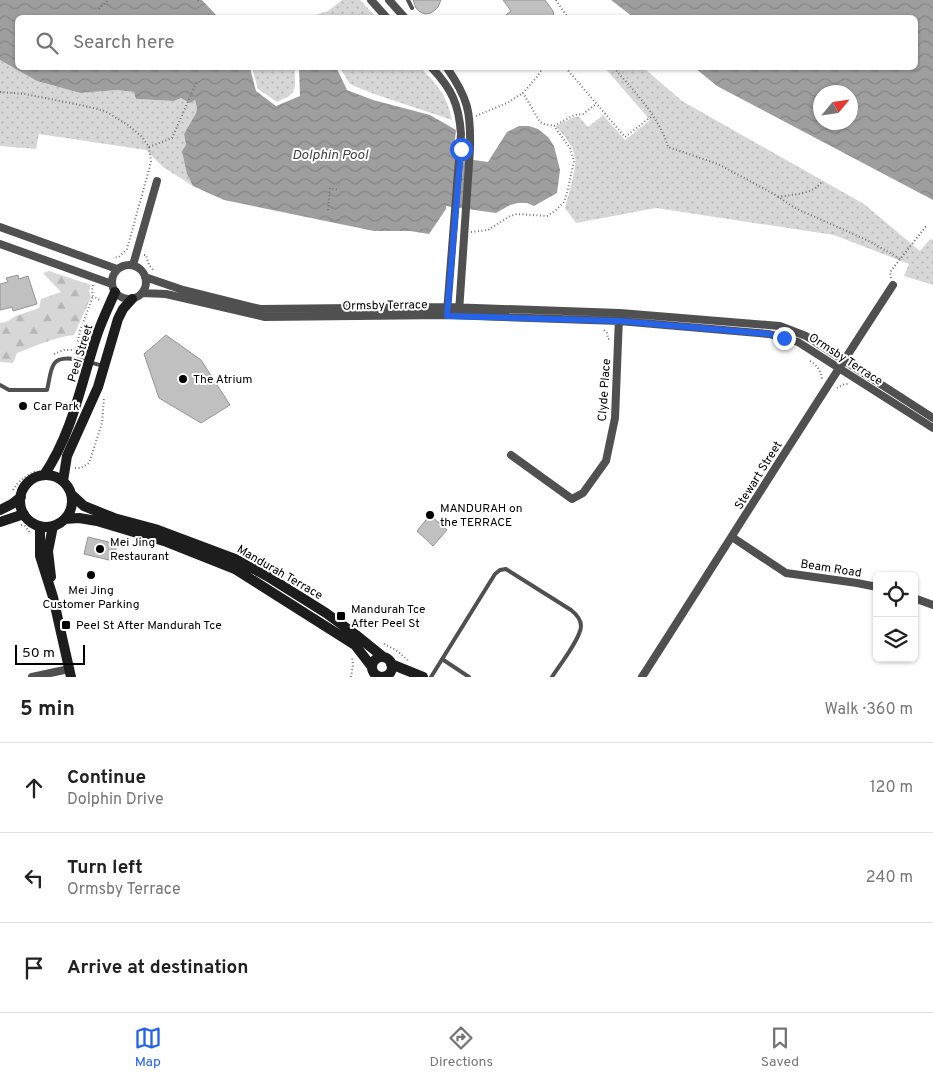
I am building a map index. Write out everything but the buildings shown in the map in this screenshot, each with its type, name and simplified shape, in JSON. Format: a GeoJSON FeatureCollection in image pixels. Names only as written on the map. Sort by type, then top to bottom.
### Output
{"type":"FeatureCollection","features":[{"type":"Feature","properties":{"kind":"main road","name":"Peel Street"},"geometry":{"type":"LineString","coordinates":[[41,472],[58,451],[66,433],[79,399],[97,334],[113,288]]}},
{"type":"Feature","properties":{"kind":"main road"},"geometry":{"type":"LineString","coordinates":[[63,481],[67,456],[98,387],[118,319],[123,309],[132,299]]}},
{"type":"Feature","properties":{"kind":"main road"},"geometry":{"type":"LineString","coordinates":[[0,522],[19,516],[40,526],[59,524],[70,512],[72,495],[63,481],[41,472],[26,485],[21,497],[22,509],[19,516]]}},
{"type":"Feature","properties":{"kind":"main road","name":"Mandurah Terrace"},"geometry":{"type":"LineString","coordinates":[[72,495],[84,506],[114,518],[155,529],[235,559],[326,613],[382,656]]}},
{"type":"Feature","properties":{"kind":"main road"},"geometry":{"type":"LineString","coordinates":[[0,510],[21,497]]}},
{"type":"Feature","properties":{"kind":"main road","name":"Mandurah Terrace"},"geometry":{"type":"LineString","coordinates":[[65,519],[79,518],[97,521],[167,542],[235,569],[355,645],[372,668]]}},
{"type":"Feature","properties":{"kind":"main road"},"geometry":{"type":"LineString","coordinates":[[40,526],[40,556],[53,598],[70,673]]}},
{"type":"Feature","properties":{"kind":"main road"},"geometry":{"type":"LineString","coordinates":[[53,526],[48,551],[53,598]]}},
{"type":"Feature","properties":{"kind":"main road"},"geometry":{"type":"LineString","coordinates":[[364,677],[372,668],[374,660],[382,656],[392,664],[423,677]]}},
{"type":"Feature","properties":{"kind":"main road"},"geometry":{"type":"LineString","coordinates":[[372,668],[377,676],[386,677],[391,670],[392,664]]}},
{"type":"Feature","properties":{"kind":"street"},"geometry":{"type":"LineString","coordinates":[[371,0],[385,15]]}},
{"type":"Feature","properties":{"kind":"street"},"geometry":{"type":"LineString","coordinates":[[389,0],[402,15]]}},
{"type":"Feature","properties":{"kind":"street"},"geometry":{"type":"LineString","coordinates":[[434,70],[449,90],[456,105],[461,134],[448,311]]}},
{"type":"Feature","properties":{"kind":"street"},"geometry":{"type":"LineString","coordinates":[[448,70],[456,80],[467,104],[470,119],[459,312]]}},
{"type":"Feature","properties":{"kind":"street"},"geometry":{"type":"LineString","coordinates":[[133,265],[158,181]]}},
{"type":"Feature","properties":{"kind":"street"},"geometry":{"type":"LineString","coordinates":[[0,227],[117,269]]}},
{"type":"Feature","properties":{"kind":"street"},"geometry":{"type":"LineString","coordinates":[[0,244],[95,277],[113,288],[122,298],[132,299],[142,293],[145,288],[143,272],[133,265],[122,266],[117,269],[112,278],[113,288]]}},
{"type":"Feature","properties":{"kind":"street","name":"Ormsby Terrace"},"geometry":{"type":"LineString","coordinates":[[145,277],[183,290],[260,309],[448,311],[619,317],[780,326],[806,336],[933,418]]}},
{"type":"Feature","properties":{"kind":"street","name":"Stewart Street"},"geometry":{"type":"LineString","coordinates":[[642,677],[838,368],[893,285]]}},
{"type":"Feature","properties":{"kind":"street","name":"Ormsby Terrace"},"geometry":{"type":"LineString","coordinates":[[142,293],[166,294],[264,318],[448,311]]}},
{"type":"Feature","properties":{"kind":"street","name":"Ormsby Terrace"},"geometry":{"type":"LineString","coordinates":[[619,317],[769,334],[798,342],[933,428]]}},
{"type":"Feature","properties":{"kind":"street","name":"Clyde Place"},"geometry":{"type":"LineString","coordinates":[[510,455],[572,499],[583,493],[606,462],[615,418],[619,317]]}},
{"type":"Feature","properties":{"kind":"street","name":"Beam Road"},"geometry":{"type":"LineString","coordinates":[[732,537],[786,573],[873,586]]}},
{"type":"Feature","properties":{"kind":"street"},"geometry":{"type":"LineString","coordinates":[[918,599],[933,605]]}},
{"type":"Feature","properties":{"kind":"street"},"geometry":{"type":"LineString","coordinates":[[32,677],[70,673]]}},
{"type":"Feature","properties":{"kind":"lane"},"geometry":{"type":"LineString","coordinates":[[408,0],[412,8]]}},
{"type":"Feature","properties":{"kind":"lane"},"geometry":{"type":"LineString","coordinates":[[0,385],[9,390],[47,390],[53,364],[64,358],[105,367]]}},
{"type":"Feature","properties":{"kind":"lane"},"geometry":{"type":"LineString","coordinates":[[431,677],[495,574],[500,570],[506,569],[571,610],[580,619],[582,625],[579,634],[552,677]]}},
{"type":"Feature","properties":{"kind":"lane"},"geometry":{"type":"LineString","coordinates":[[442,660],[469,677]]}},
{"type":"Feature","properties":{"kind":"path"},"geometry":{"type":"LineString","coordinates":[[98,9],[108,0]]}},
{"type":"Feature","properties":{"kind":"path"},"geometry":{"type":"LineString","coordinates":[[556,0],[566,15]]}},
{"type":"Feature","properties":{"kind":"path"},"geometry":{"type":"LineString","coordinates":[[474,119],[476,115],[507,103],[523,93],[542,70]]}},
{"type":"Feature","properties":{"kind":"path"},"geometry":{"type":"LineString","coordinates":[[568,70],[624,137],[652,116]]}},
{"type":"Feature","properties":{"kind":"path"},"geometry":{"type":"LineString","coordinates":[[616,70],[642,101],[664,133],[668,146],[718,164],[795,208],[871,242],[900,259]]}},
{"type":"Feature","properties":{"kind":"path"},"geometry":{"type":"LineString","coordinates":[[149,147],[172,138],[196,81]]}},
{"type":"Feature","properties":{"kind":"path"},"geometry":{"type":"LineString","coordinates":[[0,92],[25,94],[105,111],[128,124],[142,137],[149,147],[151,162],[127,249],[119,256],[103,257],[99,263]]}},
{"type":"Feature","properties":{"kind":"path"},"geometry":{"type":"LineString","coordinates":[[523,93],[540,122],[554,126],[574,115],[583,114],[596,104]]}},
{"type":"Feature","properties":{"kind":"path"},"geometry":{"type":"LineString","coordinates":[[468,232],[488,230],[510,216],[517,214],[547,216],[564,202],[568,193],[574,160],[570,148],[554,126]]}},
{"type":"Feature","properties":{"kind":"path"},"geometry":{"type":"LineString","coordinates":[[778,197],[812,191],[819,187],[822,182]]}},
{"type":"Feature","properties":{"kind":"path"},"geometry":{"type":"LineString","coordinates":[[328,210],[330,188],[339,190]]}},
{"type":"Feature","properties":{"kind":"path"},"geometry":{"type":"LineString","coordinates":[[893,285],[890,272],[927,225]]}},
{"type":"Feature","properties":{"kind":"path"},"geometry":{"type":"LineString","coordinates":[[127,249],[146,255],[149,265],[156,274],[156,281]]}},
{"type":"Feature","properties":{"kind":"path"},"geometry":{"type":"LineString","coordinates":[[51,358],[59,351],[76,350],[80,331],[93,296],[92,290],[95,277]]}},
{"type":"Feature","properties":{"kind":"path"},"geometry":{"type":"LineString","coordinates":[[93,296],[109,304]]}},
{"type":"Feature","properties":{"kind":"path"},"geometry":{"type":"LineString","coordinates":[[604,329],[608,334],[608,339],[618,340]]}},
{"type":"Feature","properties":{"kind":"path"},"geometry":{"type":"LineString","coordinates":[[807,358],[821,372],[821,383]]}},
{"type":"Feature","properties":{"kind":"path"},"geometry":{"type":"LineString","coordinates":[[12,504],[10,497],[17,483],[24,477],[41,472]]}},
{"type":"Feature","properties":{"kind":"path"},"geometry":{"type":"LineString","coordinates":[[19,516],[16,522],[25,526],[32,537]]}},
{"type":"Feature","properties":{"kind":"green space"},"geometry":{"type":"Polygon","coordinates":[[[342,0],[360,0],[374,15],[315,15],[328,11],[342,0]]]}},
{"type":"Feature","properties":{"kind":"green space"},"geometry":{"type":"Polygon","coordinates":[[[0,60],[37,81],[80,93],[117,90],[134,92],[137,99],[174,101],[181,98],[195,100],[197,108],[184,134],[187,174],[193,186],[163,167],[146,150],[39,134],[36,149],[0,146],[0,60]]]}},
{"type":"Feature","properties":{"kind":"green space"},"geometry":{"type":"Polygon","coordinates":[[[253,70],[296,70],[293,92],[277,102],[258,89],[253,70]]]}},
{"type":"Feature","properties":{"kind":"green space"},"geometry":{"type":"Polygon","coordinates":[[[341,70],[423,70],[441,91],[452,120],[374,94],[350,84],[341,70]]]}},
{"type":"Feature","properties":{"kind":"green space"},"geometry":{"type":"Polygon","coordinates":[[[607,70],[646,70],[682,101],[864,204],[920,251],[930,239],[933,240],[933,285],[904,276],[909,264],[834,235],[656,208],[576,223],[565,208],[574,175],[575,157],[570,144],[556,126],[574,117],[579,117],[588,127],[603,115],[625,140],[650,120],[607,70]]]}},
{"type":"Feature","properties":{"kind":"green space"},"geometry":{"type":"Polygon","coordinates":[[[49,271],[91,285],[89,291],[91,297],[74,335],[52,340],[17,353],[13,363],[0,362],[0,323],[39,308],[41,299],[61,292],[43,273],[49,271]]]}},
{"type":"Feature","properties":{"kind":"water","name":"Dolphin Pool"},"geometry":{"type":"Polygon","coordinates":[[[0,0],[202,0],[216,15],[15,15],[15,69],[0,60],[0,0]]]}},
{"type":"Feature","properties":{"kind":"water"},"geometry":{"type":"Polygon","coordinates":[[[611,0],[933,0],[933,200],[717,86],[697,70],[918,70],[918,15],[630,15],[611,0]]]}},
{"type":"Feature","properties":{"kind":"water","name":"Dolphin Pool"},"geometry":{"type":"Polygon","coordinates":[[[18,70],[251,70],[256,91],[276,106],[300,96],[299,70],[337,70],[347,90],[373,100],[430,115],[456,130],[453,157],[488,162],[507,132],[519,126],[529,126],[538,129],[548,137],[554,146],[560,170],[557,193],[534,206],[527,203],[518,203],[496,213],[446,206],[446,209],[429,234],[410,231],[374,231],[224,200],[193,186],[187,174],[182,151],[186,145],[184,134],[196,113],[195,100],[190,103],[181,98],[174,101],[136,99],[134,92],[117,90],[80,93],[37,81],[18,70]]]}},
{"type":"Feature","properties":{"kind":"place","name":"The Atrium"},"geometry":{"type":"Point","coordinates":[183,379]}},
{"type":"Feature","properties":{"kind":"place","name":"Car Park"},"geometry":{"type":"Point","coordinates":[23,406]}},
{"type":"Feature","properties":{"kind":"place","name":"MANDURAH on the TERRACE"},"geometry":{"type":"Point","coordinates":[430,515]}},
{"type":"Feature","properties":{"kind":"place","name":"Mei Jing Restaurant"},"geometry":{"type":"Point","coordinates":[100,549]}},
{"type":"Feature","properties":{"kind":"place","name":"Mei Jing Customer Parking"},"geometry":{"type":"Point","coordinates":[91,575]}},
{"type":"Feature","properties":{"kind":"place","name":"Mandurah Tce After Peel St"},"geometry":{"type":"Point","coordinates":[341,616]}},
{"type":"Feature","properties":{"kind":"place","name":"Peel St After Mandurah Tce"},"geometry":{"type":"Point","coordinates":[66,625]}},
{"type":"Feature","properties":{"kind":"route"},"geometry":{"type":"LineString","coordinates":[[461,149],[447,316],[619,321],[769,334],[784,338]]}}]}
